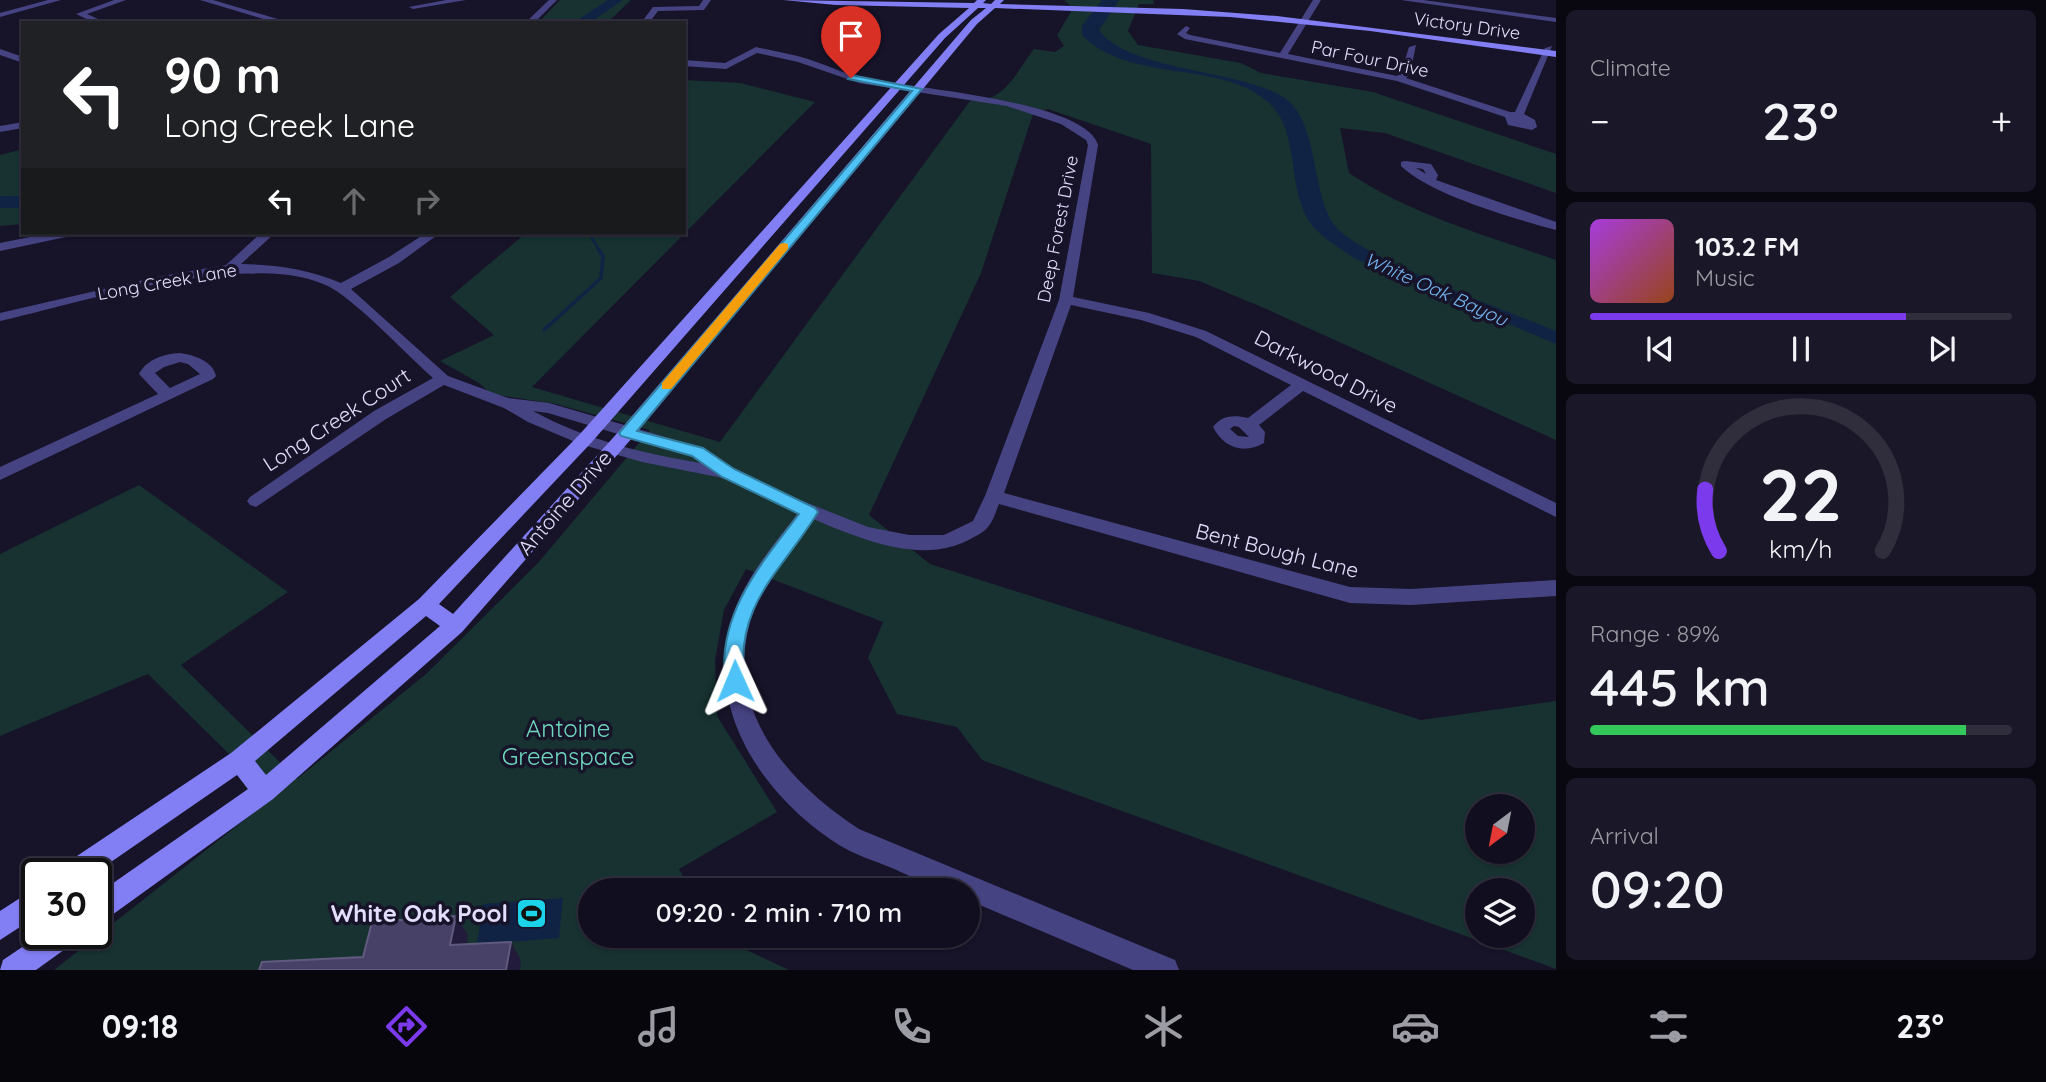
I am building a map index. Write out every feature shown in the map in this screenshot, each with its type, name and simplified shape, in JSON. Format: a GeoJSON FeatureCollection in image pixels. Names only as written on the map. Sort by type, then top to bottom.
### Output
{"type":"FeatureCollection","features":[{"type":"Feature","properties":{"kind":"main road","name":"Victory Drive"},"geometry":{"type":"LineString","coordinates":[[787,0],[997,2],[1181,9],[1306,18],[1552,51]]}},
{"type":"Feature","properties":{"kind":"main road","name":"Victory Drive"},"geometry":{"type":"LineString","coordinates":[[954,0],[979,2]]}},
{"type":"Feature","properties":{"kind":"main road","name":"Antoine Drive"},"geometry":{"type":"LineString","coordinates":[[96,858],[239,760],[426,605],[592,431],[930,50],[979,2]]}},
{"type":"Feature","properties":{"kind":"main road","name":"Antoine Drive"},"geometry":{"type":"LineString","coordinates":[[112,900],[265,791],[345,719],[456,626],[621,440],[974,22],[997,2]]}},
{"type":"Feature","properties":{"kind":"main road"},"geometry":{"type":"LineString","coordinates":[[930,50],[949,52]]}},
{"type":"Feature","properties":{"kind":"main road"},"geometry":{"type":"LineString","coordinates":[[839,151],[862,155]]}},
{"type":"Feature","properties":{"kind":"main road"},"geometry":{"type":"LineString","coordinates":[[764,237],[788,242]]}},
{"type":"Feature","properties":{"kind":"main road"},"geometry":{"type":"LineString","coordinates":[[691,320],[716,327]]}},
{"type":"Feature","properties":{"kind":"main road"},"geometry":{"type":"LineString","coordinates":[[426,605],[456,626]]}},
{"type":"Feature","properties":{"kind":"main road"},"geometry":{"type":"LineString","coordinates":[[239,760],[265,791]]}},
{"type":"Feature","properties":{"kind":"main road"},"geometry":{"type":"LineString","coordinates":[[0,927],[21,912]]}},
{"type":"Feature","properties":{"kind":"main road"},"geometry":{"type":"LineString","coordinates":[[13,970],[43,949]]}},
{"type":"Feature","properties":{"kind":"street"},"geometry":{"type":"LineString","coordinates":[[29,0],[41,4]]}},
{"type":"Feature","properties":{"kind":"street"},"geometry":{"type":"LineString","coordinates":[[2,15],[57,0]]}},
{"type":"Feature","properties":{"kind":"street"},"geometry":{"type":"LineString","coordinates":[[97,21],[82,16],[81,13],[122,0]]}},
{"type":"Feature","properties":{"kind":"street"},"geometry":{"type":"LineString","coordinates":[[412,7],[462,0]]}},
{"type":"Feature","properties":{"kind":"street"},"geometry":{"type":"LineString","coordinates":[[531,21],[553,0]]}},
{"type":"Feature","properties":{"kind":"street"},"geometry":{"type":"LineString","coordinates":[[647,21],[656,9],[701,8],[707,0]]}},
{"type":"Feature","properties":{"kind":"street"},"geometry":{"type":"LineString","coordinates":[[1280,57],[1317,0]]}},
{"type":"Feature","properties":{"kind":"street"},"geometry":{"type":"LineString","coordinates":[[1405,0],[1556,20]]}},
{"type":"Feature","properties":{"kind":"street"},"geometry":{"type":"LineString","coordinates":[[210,1],[280,21]]}},
{"type":"Feature","properties":{"kind":"street","name":"Par Four Drive"},"geometry":{"type":"LineString","coordinates":[[1186,28],[1181,34],[1188,37],[1399,79],[1514,115],[1552,51]]}},
{"type":"Feature","properties":{"kind":"street"},"geometry":{"type":"LineString","coordinates":[[1399,79],[1405,75],[1413,47]]}},
{"type":"Feature","properties":{"kind":"street","name":"Deep Forest Drive"},"geometry":{"type":"LineString","coordinates":[[686,63],[726,66],[756,50],[808,62],[859,80],[974,96],[1033,108],[1079,129],[1091,138],[1093,145],[1066,300],[987,515],[971,532],[944,542],[909,542]]}},
{"type":"Feature","properties":{"kind":"street"},"geometry":{"type":"LineString","coordinates":[[0,52],[21,59]]}},
{"type":"Feature","properties":{"kind":"street"},"geometry":{"type":"LineString","coordinates":[[0,130],[21,125]]}},
{"type":"Feature","properties":{"kind":"street"},"geometry":{"type":"LineString","coordinates":[[1430,180],[1556,226]]}},
{"type":"Feature","properties":{"kind":"street"},"geometry":{"type":"LineString","coordinates":[[0,247],[57,235]]}},
{"type":"Feature","properties":{"kind":"street"},"geometry":{"type":"LineString","coordinates":[[230,268],[250,246],[266,235]]}},
{"type":"Feature","properties":{"kind":"street"},"geometry":{"type":"LineString","coordinates":[[342,288],[394,260],[431,235]]}},
{"type":"Feature","properties":{"kind":"street","name":"Long Creek Lane"},"geometry":{"type":"LineString","coordinates":[[0,317],[156,281],[230,268],[274,269],[311,275],[342,288],[443,379],[505,402],[537,422],[592,431],[687,467],[728,473],[810,512],[865,533],[909,542]]}},
{"type":"Feature","properties":{"kind":"street","name":"Darkwood Drive"},"geometry":{"type":"LineString","coordinates":[[1066,300],[1184,327],[1556,511]]}},
{"type":"Feature","properties":{"kind":"street","name":"Long Creek Court"},"geometry":{"type":"LineString","coordinates":[[256,501],[380,415],[443,379]]}},
{"type":"Feature","properties":{"kind":"street"},"geometry":{"type":"LineString","coordinates":[[1249,425],[1303,384]]}},
{"type":"Feature","properties":{"kind":"street"},"geometry":{"type":"LineString","coordinates":[[0,474],[169,396]]}},
{"type":"Feature","properties":{"kind":"street","name":"Bent Bough Lane"},"geometry":{"type":"LineString","coordinates":[[995,496],[1294,582],[1350,595],[1411,597],[1556,588]]}},
{"type":"Feature","properties":{"kind":"street"},"geometry":{"type":"LineString","coordinates":[[810,512],[755,585],[735,636],[733,666],[739,704],[755,741],[784,785],[811,812],[850,838],[1165,970]]}},
{"type":"Feature","properties":{"kind":"green space"},"geometry":{"type":"Polygon","coordinates":[[[560,0],[631,0],[609,21],[540,21],[560,0]]]}},
{"type":"Feature","properties":{"kind":"green space","name":"Antoine Greenspace"},"geometry":{"type":"Polygon","coordinates":[[[1153,0],[1154,4],[1139,4],[1128,31],[1138,45],[1241,63],[1261,73],[1373,92],[1556,154],[1556,193],[1385,133],[1340,128],[1349,173],[1373,188],[1450,223],[1556,260],[1556,440],[1199,281],[1152,273],[1151,144],[1048,109],[1033,114],[981,273],[869,515],[930,564],[1421,720],[1556,701],[1556,969],[1498,948],[1535,948],[1535,878],[1465,878],[1465,936],[982,760],[957,727],[897,714],[868,658],[883,622],[746,569],[724,610],[715,660],[717,716],[777,812],[679,869],[684,878],[578,878],[578,948],[742,948],[789,970],[54,970],[81,949],[112,949],[112,924],[257,810],[229,754],[148,674],[0,736],[0,554],[139,485],[288,592],[181,665],[297,779],[426,674],[538,563],[650,430],[556,404],[491,394],[479,383],[440,361],[494,335],[450,297],[524,235],[683,235],[532,387],[720,442],[970,101],[992,97],[1000,92],[1034,49],[1055,52],[1064,46],[1057,35],[1071,12],[1069,4],[1064,1],[1153,0]]]}},
{"type":"Feature","properties":{"kind":"green space","name":"Antoine Greenspace"},"geometry":{"type":"Polygon","coordinates":[[[686,80],[740,83],[815,102],[686,232],[686,80]]]}},
{"type":"Feature","properties":{"kind":"green space"},"geometry":{"type":"Polygon","coordinates":[[[21,150],[21,224],[0,226],[0,155],[21,150]]]}},
{"type":"Feature","properties":{"kind":"water","name":"White Oak Bayou"},"geometry":{"type":"Polygon","coordinates":[[[1102,0],[1119,0],[1099,30],[1113,43],[1156,61],[1260,86],[1280,95],[1293,105],[1308,135],[1326,208],[1333,223],[1347,236],[1370,251],[1436,283],[1556,331],[1556,344],[1354,258],[1326,239],[1312,225],[1304,211],[1298,195],[1285,128],[1278,113],[1267,101],[1246,88],[1223,80],[1148,66],[1124,60],[1102,50],[1082,35],[1082,26],[1102,0]]]}},
{"type":"Feature","properties":{"kind":"water"},"geometry":{"type":"Polygon","coordinates":[[[563,898],[559,938],[477,945],[483,904],[563,898]]]}},
{"type":"Feature","properties":{"kind":"building"},"geometry":{"type":"Polygon","coordinates":[[[456,916],[450,945],[511,942],[506,970],[259,970],[262,962],[363,957],[372,922],[456,916]]]}},
{"type":"Feature","properties":{"kind":"waterway"},"geometry":{"type":"LineString","coordinates":[[582,21],[617,0]]}},
{"type":"Feature","properties":{"kind":"waterway"},"geometry":{"type":"LineString","coordinates":[[0,202],[21,202]]}},
{"type":"Feature","properties":{"kind":"waterway"},"geometry":{"type":"LineString","coordinates":[[590,235],[600,252]]}},
{"type":"Feature","properties":{"kind":"waterway"},"geometry":{"type":"LineString","coordinates":[[544,330],[601,278],[603,256],[599,250]]}},
{"type":"Feature","properties":{"kind":"slow traffic"},"geometry":{"type":"LineString","coordinates":[[667,386],[784,247]]}},
{"type":"Feature","properties":{"kind":"place","name":"White Oak Pool"},"geometry":{"type":"Point","coordinates":[531,914]}},
{"type":"Feature","properties":{"kind":"route"},"geometry":{"type":"LineString","coordinates":[[735,681],[735,636],[755,585],[810,512],[728,473],[697,452],[627,433],[918,89],[851,78]]}}]}
